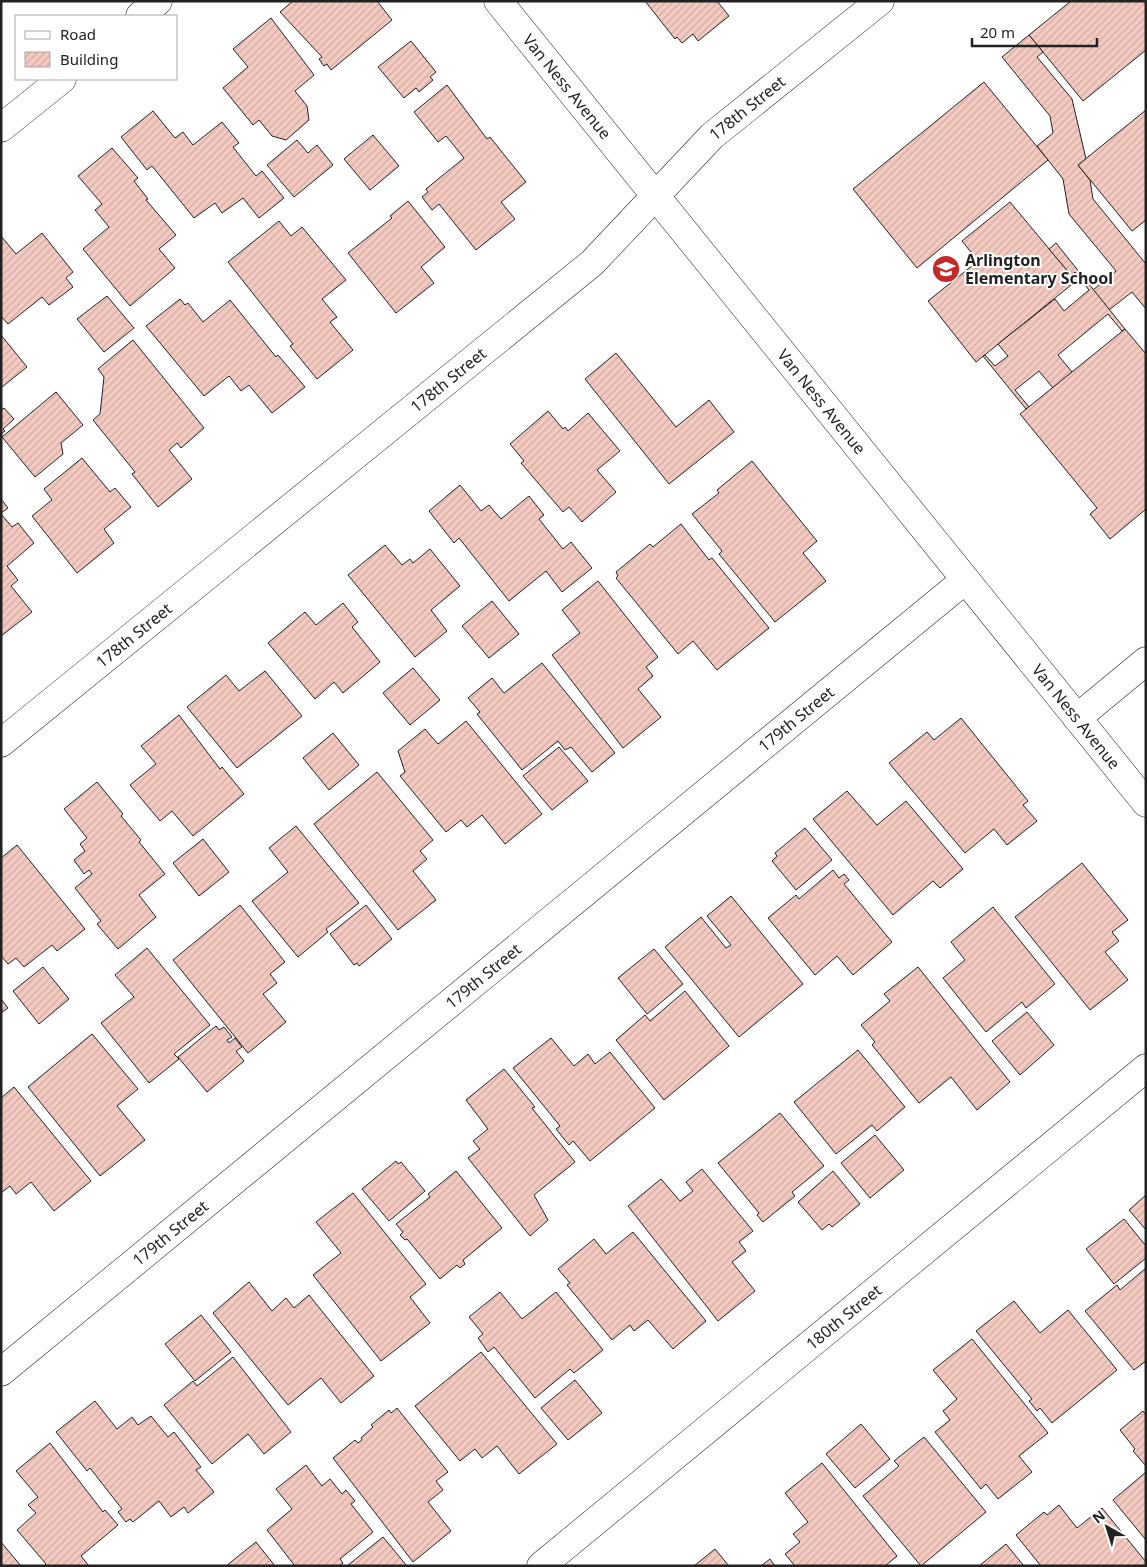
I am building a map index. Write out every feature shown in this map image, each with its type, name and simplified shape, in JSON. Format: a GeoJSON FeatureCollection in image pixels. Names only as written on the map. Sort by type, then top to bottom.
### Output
{"type":"FeatureCollection","features":[{"type":"Feature","properties":{"kind":"street"},"geometry":{"type":"LineString","coordinates":[[141,15],[158,1]]}},
{"type":"Feature","properties":{"kind":"street","name":"Van Ness Avenue"},"geometry":{"type":"LineString","coordinates":[[498,1],[1146,803]]}},
{"type":"Feature","properties":{"kind":"street","name":"178th Street"},"geometry":{"type":"LineString","coordinates":[[1,743],[592,263],[712,136],[880,1]]}},
{"type":"Feature","properties":{"kind":"street"},"geometry":{"type":"LineString","coordinates":[[1,128],[61,80]]}},
{"type":"Feature","properties":{"kind":"street","name":"179th Street"},"geometry":{"type":"LineString","coordinates":[[1,1372],[965,580]]}},
{"type":"Feature","properties":{"kind":"street"},"geometry":{"type":"LineString","coordinates":[[1077,718],[1146,661]]}},
{"type":"Feature","properties":{"kind":"street","name":"180th Street"},"geometry":{"type":"LineString","coordinates":[[541,1566],[1146,1068]]}},
{"type":"Feature","properties":{"kind":"building"},"geometry":{"type":"Polygon","coordinates":[[[293,1],[377,1],[392,20],[331,70],[327,64],[324,66],[319,59],[322,57],[280,12],[293,1]]]}},
{"type":"Feature","properties":{"kind":"building"},"geometry":{"type":"Polygon","coordinates":[[[645,1],[717,1],[729,16],[698,41],[693,34],[682,43],[677,37],[675,39],[645,1]]]}},
{"type":"Feature","properties":{"kind":"building"},"geometry":{"type":"Polygon","coordinates":[[[1071,1],[1146,1],[1146,50],[1083,101],[1029,35],[1071,1]]]}},
{"type":"Feature","properties":{"kind":"building"},"geometry":{"type":"Polygon","coordinates":[[[271,18],[314,75],[295,91],[307,106],[309,120],[286,140],[272,136],[259,120],[253,125],[223,88],[248,67],[233,49],[271,18]]]}},
{"type":"Feature","properties":{"kind":"building"},"geometry":{"type":"Polygon","coordinates":[[[1029,35],[1043,52],[1037,57],[1072,99],[1086,159],[1078,165],[1090,180],[1093,199],[1146,264],[1146,309],[1132,292],[1109,310],[1093,290],[1116,271],[1069,214],[1063,179],[1037,146],[1053,133],[1050,116],[1002,57],[1029,35]]]}},
{"type":"Feature","properties":{"kind":"building"},"geometry":{"type":"Polygon","coordinates":[[[411,41],[436,72],[430,77],[433,80],[419,92],[416,88],[404,98],[378,67],[411,41]]]}},
{"type":"Feature","properties":{"kind":"building"},"geometry":{"type":"Polygon","coordinates":[[[984,82],[1048,160],[917,268],[853,189],[984,82]]]}},
{"type":"Feature","properties":{"kind":"building"},"geometry":{"type":"Polygon","coordinates":[[[447,85],[487,139],[490,137],[526,182],[501,202],[515,219],[476,250],[439,204],[432,210],[422,197],[428,192],[426,189],[464,158],[446,136],[438,142],[414,112],[447,85]]]}},
{"type":"Feature","properties":{"kind":"building"},"geometry":{"type":"Polygon","coordinates":[[[1146,110],[1146,220],[1132,231],[1078,165],[1146,110]]]}},
{"type":"Feature","properties":{"kind":"building"},"geometry":{"type":"Polygon","coordinates":[[[153,111],[175,138],[183,132],[193,145],[222,122],[239,143],[233,147],[256,176],[262,171],[284,198],[259,218],[243,198],[222,213],[215,203],[194,218],[152,166],[147,170],[121,137],[153,111]]]}},
{"type":"Feature","properties":{"kind":"building"},"geometry":{"type":"Polygon","coordinates":[[[373,135],[399,166],[370,190],[344,159],[373,135]]]}},
{"type":"Feature","properties":{"kind":"building"},"geometry":{"type":"Polygon","coordinates":[[[297,140],[308,153],[317,145],[333,165],[294,197],[267,165],[297,140]]]}},
{"type":"Feature","properties":{"kind":"building"},"geometry":{"type":"Polygon","coordinates":[[[112,148],[138,178],[134,181],[148,199],[146,200],[176,235],[159,249],[175,268],[130,306],[83,249],[109,227],[95,210],[102,204],[78,176],[112,148]]]}},
{"type":"Feature","properties":{"kind":"building"},"geometry":{"type":"Polygon","coordinates":[[[408,201],[445,247],[421,267],[434,283],[396,313],[348,253],[392,218],[390,216],[408,201]]]}},
{"type":"Feature","properties":{"kind":"building"},"geometry":{"type":"Polygon","coordinates":[[[1010,202],[1076,281],[976,362],[928,301],[978,261],[962,241],[1010,202]]]}},
{"type":"Feature","properties":{"kind":"building"},"geometry":{"type":"Polygon","coordinates":[[[279,221],[291,236],[302,227],[346,280],[322,299],[337,317],[330,322],[353,350],[317,379],[290,346],[293,344],[228,262],[279,221]]]}},
{"type":"Feature","properties":{"kind":"building"},"geometry":{"type":"Polygon","coordinates":[[[42,233],[73,272],[66,278],[73,287],[49,305],[42,297],[8,324],[1,316],[1,236],[16,254],[42,233]]]}},
{"type":"Feature","properties":{"kind":"building"},"geometry":{"type":"Polygon","coordinates":[[[1056,243],[1125,329],[1122,331],[1108,314],[1058,355],[1072,372],[1053,388],[1039,371],[1015,390],[1029,407],[1026,409],[983,356],[985,355],[995,366],[1008,356],[998,344],[1055,299],[1064,311],[1089,290],[1075,272],[1071,275],[1049,249],[1056,243]]]}},
{"type":"Feature","properties":{"kind":"building"},"geometry":{"type":"Polygon","coordinates":[[[107,296],[134,328],[104,352],[77,319],[107,296]]]}},
{"type":"Feature","properties":{"kind":"building"},"geometry":{"type":"Polygon","coordinates":[[[180,299],[185,305],[188,303],[203,322],[230,300],[276,357],[278,355],[305,387],[272,413],[249,385],[241,391],[229,376],[204,396],[146,326],[180,299]]]}},
{"type":"Feature","properties":{"kind":"building"},"geometry":{"type":"Polygon","coordinates":[[[1125,329],[1146,354],[1146,509],[1110,539],[1090,514],[1097,508],[1020,414],[1125,329]]]}},
{"type":"Feature","properties":{"kind":"building"},"geometry":{"type":"Polygon","coordinates":[[[1,335],[27,367],[2,387],[1,386],[1,335]]]}},
{"type":"Feature","properties":{"kind":"building"},"geometry":{"type":"Polygon","coordinates":[[[133,340],[204,428],[181,448],[177,443],[169,450],[192,479],[158,507],[132,474],[135,472],[93,420],[100,414],[104,377],[98,369],[133,340]]]}},
{"type":"Feature","properties":{"kind":"building"},"geometry":{"type":"Polygon","coordinates":[[[616,353],[676,427],[709,400],[734,432],[669,484],[585,379],[616,353]]]}},
{"type":"Feature","properties":{"kind":"building"},"geometry":{"type":"Polygon","coordinates":[[[56,392],[83,425],[61,443],[63,454],[35,477],[2,437],[56,392]]]}},
{"type":"Feature","properties":{"kind":"building"},"geometry":{"type":"Polygon","coordinates":[[[4,408],[14,419],[3,429],[5,431],[1,434],[1,410],[4,408]]]}},
{"type":"Feature","properties":{"kind":"building"},"geometry":{"type":"Polygon","coordinates":[[[548,411],[563,429],[565,427],[568,431],[588,413],[620,451],[597,470],[616,492],[582,522],[569,507],[563,512],[521,463],[524,461],[510,444],[548,411]]]}},
{"type":"Feature","properties":{"kind":"building"},"geometry":{"type":"Polygon","coordinates":[[[82,458],[110,492],[115,488],[131,507],[104,529],[114,543],[77,573],[32,516],[52,500],[44,489],[82,458]]]}},
{"type":"Feature","properties":{"kind":"building"},"geometry":{"type":"Polygon","coordinates":[[[752,461],[817,541],[803,553],[826,581],[775,622],[719,554],[722,551],[692,514],[719,493],[717,490],[752,461]]]}},
{"type":"Feature","properties":{"kind":"building"},"geometry":{"type":"Polygon","coordinates":[[[460,485],[481,511],[489,505],[501,519],[529,496],[544,515],[539,519],[563,549],[571,542],[592,568],[562,592],[546,571],[509,601],[459,538],[454,543],[429,511],[460,485]]]}},
{"type":"Feature","properties":{"kind":"building"},"geometry":{"type":"Polygon","coordinates":[[[1,499],[8,508],[1,513],[1,499]]]}},
{"type":"Feature","properties":{"kind":"building"},"geometry":{"type":"Polygon","coordinates":[[[1,514],[12,527],[18,523],[34,543],[7,566],[18,580],[11,586],[32,612],[1,636],[1,514]]]}},
{"type":"Feature","properties":{"kind":"building"},"geometry":{"type":"Polygon","coordinates":[[[681,524],[709,560],[712,558],[769,628],[717,670],[693,641],[678,654],[616,578],[618,576],[616,572],[650,544],[653,547],[681,524]]]}},
{"type":"Feature","properties":{"kind":"building"},"geometry":{"type":"Polygon","coordinates":[[[385,545],[402,565],[410,559],[413,563],[430,549],[460,586],[431,610],[447,631],[415,657],[348,575],[385,545]]]}},
{"type":"Feature","properties":{"kind":"building"},"geometry":{"type":"Polygon","coordinates":[[[598,581],[658,657],[646,667],[653,676],[638,689],[661,717],[623,748],[552,655],[580,633],[562,610],[598,581]]]}},
{"type":"Feature","properties":{"kind":"building"},"geometry":{"type":"Polygon","coordinates":[[[492,601],[519,634],[489,658],[462,626],[492,601]]]}},
{"type":"Feature","properties":{"kind":"building"},"geometry":{"type":"Polygon","coordinates":[[[343,603],[358,622],[352,627],[380,662],[343,693],[334,682],[315,699],[268,643],[305,612],[316,625],[343,603]]]}},
{"type":"Feature","properties":{"kind":"building"},"geometry":{"type":"Polygon","coordinates":[[[542,663],[615,753],[592,772],[571,747],[565,750],[558,741],[522,770],[477,714],[480,712],[468,698],[492,678],[504,693],[542,663]]]}},
{"type":"Feature","properties":{"kind":"building"},"geometry":{"type":"Polygon","coordinates":[[[413,668],[440,700],[410,725],[383,693],[413,668]]]}},
{"type":"Feature","properties":{"kind":"building"},"geometry":{"type":"Polygon","coordinates":[[[265,671],[302,716],[237,768],[187,707],[226,675],[239,691],[265,671]]]}},
{"type":"Feature","properties":{"kind":"building"},"geometry":{"type":"Polygon","coordinates":[[[179,715],[220,769],[222,767],[244,794],[193,836],[172,811],[160,821],[130,785],[156,764],[141,746],[179,715]]]}},
{"type":"Feature","properties":{"kind":"building"},"geometry":{"type":"Polygon","coordinates":[[[961,718],[1028,801],[1023,805],[1037,821],[1007,845],[994,829],[965,853],[889,763],[927,732],[934,740],[961,718]]]}},
{"type":"Feature","properties":{"kind":"building"},"geometry":{"type":"Polygon","coordinates":[[[466,721],[542,814],[505,844],[482,815],[467,827],[461,820],[446,832],[400,776],[405,772],[398,751],[425,729],[438,744],[466,721]]]}},
{"type":"Feature","properties":{"kind":"building"},"geometry":{"type":"Polygon","coordinates":[[[333,733],[359,765],[329,790],[303,758],[333,733]]]}},
{"type":"Feature","properties":{"kind":"building"},"geometry":{"type":"Polygon","coordinates":[[[559,747],[588,781],[552,810],[523,776],[559,747]]]}},
{"type":"Feature","properties":{"kind":"building"},"geometry":{"type":"Polygon","coordinates":[[[377,772],[433,840],[420,851],[427,859],[413,871],[436,900],[398,930],[314,824],[377,772]]]}},
{"type":"Feature","properties":{"kind":"building"},"geometry":{"type":"Polygon","coordinates":[[[97,782],[123,814],[121,816],[141,840],[139,842],[165,874],[139,895],[156,917],[118,949],[97,924],[101,921],[75,888],[92,874],[89,870],[84,874],[74,860],[85,851],[80,844],[87,838],[64,809],[97,782]]]}},
{"type":"Feature","properties":{"kind":"building"},"geometry":{"type":"Polygon","coordinates":[[[847,791],[877,825],[906,801],[963,869],[940,888],[933,881],[893,915],[813,819],[847,791]]]}},
{"type":"Feature","properties":{"kind":"building"},"geometry":{"type":"Polygon","coordinates":[[[296,826],[359,903],[326,929],[328,932],[298,957],[252,901],[288,872],[269,848],[296,826]]]}},
{"type":"Feature","properties":{"kind":"building"},"geometry":{"type":"Polygon","coordinates":[[[805,828],[832,860],[796,890],[772,861],[777,856],[775,853],[805,828]]]}},
{"type":"Feature","properties":{"kind":"building"},"geometry":{"type":"Polygon","coordinates":[[[203,839],[229,872],[199,896],[173,863],[203,839]]]}},
{"type":"Feature","properties":{"kind":"building"},"geometry":{"type":"Polygon","coordinates":[[[17,845],[85,929],[57,951],[52,945],[24,967],[16,958],[8,964],[1,956],[1,858],[17,845]]]}},
{"type":"Feature","properties":{"kind":"building"},"geometry":{"type":"Polygon","coordinates":[[[1082,863],[1128,920],[1112,932],[1119,941],[1105,952],[1128,980],[1090,1010],[1015,917],[1082,863]]]}},
{"type":"Feature","properties":{"kind":"building"},"geometry":{"type":"Polygon","coordinates":[[[833,870],[839,878],[844,874],[849,880],[844,884],[892,942],[853,975],[837,956],[815,975],[768,918],[796,895],[799,899],[833,870]]]}},
{"type":"Feature","properties":{"kind":"building"},"geometry":{"type":"Polygon","coordinates":[[[731,896],[803,984],[739,1037],[665,947],[701,917],[726,948],[731,945],[707,916],[731,896]]]}},
{"type":"Feature","properties":{"kind":"building"},"geometry":{"type":"Polygon","coordinates":[[[240,905],[285,962],[270,974],[277,983],[263,994],[286,1022],[248,1053],[173,960],[240,905]]]}},
{"type":"Feature","properties":{"kind":"building"},"geometry":{"type":"Polygon","coordinates":[[[366,905],[392,939],[359,966],[357,963],[354,965],[330,934],[366,905]]]}},
{"type":"Feature","properties":{"kind":"building"},"geometry":{"type":"Polygon","coordinates":[[[993,907],[1055,984],[1026,1008],[1022,1002],[986,1032],[943,978],[965,960],[951,942],[993,907]]]}},
{"type":"Feature","properties":{"kind":"building"},"geometry":{"type":"Polygon","coordinates":[[[147,948],[210,1025],[174,1054],[179,1059],[149,1083],[101,1023],[134,997],[115,975],[147,948]]]}},
{"type":"Feature","properties":{"kind":"building"},"geometry":{"type":"Polygon","coordinates":[[[654,949],[683,984],[647,1014],[618,978],[654,949]]]}},
{"type":"Feature","properties":{"kind":"building"},"geometry":{"type":"Polygon","coordinates":[[[43,967],[69,999],[39,1024],[13,991],[43,967]]]}},
{"type":"Feature","properties":{"kind":"building"},"geometry":{"type":"Polygon","coordinates":[[[918,967],[1010,1082],[977,1110],[951,1077],[919,1103],[872,1045],[875,1042],[861,1025],[890,1001],[884,994],[918,967]]]}},
{"type":"Feature","properties":{"kind":"building"},"geometry":{"type":"Polygon","coordinates":[[[685,991],[729,1046],[664,1100],[616,1040],[645,1015],[650,1021],[685,991]]]}},
{"type":"Feature","properties":{"kind":"building"},"geometry":{"type":"Polygon","coordinates":[[[1,999],[8,1008],[1,1013],[1,999]]]}},
{"type":"Feature","properties":{"kind":"building"},"geometry":{"type":"Polygon","coordinates":[[[1027,1012],[1054,1045],[1020,1075],[992,1041],[1027,1012]]]}},
{"type":"Feature","properties":{"kind":"building"},"geometry":{"type":"Polygon","coordinates":[[[216,1026],[219,1030],[224,1027],[232,1037],[227,1040],[229,1043],[235,1038],[242,1047],[236,1051],[244,1061],[207,1092],[178,1057],[216,1026]]]}},
{"type":"Feature","properties":{"kind":"building"},"geometry":{"type":"Polygon","coordinates":[[[92,1034],[138,1089],[117,1106],[145,1140],[100,1176],[28,1087],[92,1034]]]}},
{"type":"Feature","properties":{"kind":"building"},"geometry":{"type":"Polygon","coordinates":[[[551,1038],[574,1066],[588,1054],[595,1064],[610,1052],[655,1108],[590,1161],[573,1141],[569,1145],[556,1129],[560,1126],[513,1068],[551,1038]]]}},
{"type":"Feature","properties":{"kind":"building"},"geometry":{"type":"Polygon","coordinates":[[[858,1050],[905,1107],[877,1131],[872,1125],[836,1154],[794,1102],[858,1050]]]}},
{"type":"Feature","properties":{"kind":"building"},"geometry":{"type":"Polygon","coordinates":[[[504,1069],[535,1107],[532,1108],[575,1162],[534,1195],[548,1220],[530,1236],[468,1158],[480,1149],[473,1141],[488,1129],[466,1100],[504,1069]]]}},
{"type":"Feature","properties":{"kind":"building"},"geometry":{"type":"Polygon","coordinates":[[[14,1087],[91,1181],[54,1211],[31,1182],[16,1194],[10,1186],[1,1193],[1,1098],[14,1087]]]}},
{"type":"Feature","properties":{"kind":"building"},"geometry":{"type":"Polygon","coordinates":[[[780,1113],[824,1166],[792,1192],[795,1196],[763,1222],[757,1215],[759,1213],[718,1163],[780,1113]]]}},
{"type":"Feature","properties":{"kind":"building"},"geometry":{"type":"Polygon","coordinates":[[[875,1135],[904,1170],[870,1198],[841,1163],[875,1135]]]}},
{"type":"Feature","properties":{"kind":"building"},"geometry":{"type":"Polygon","coordinates":[[[396,1161],[398,1164],[401,1162],[425,1191],[389,1221],[362,1189],[396,1161]]]}},
{"type":"Feature","properties":{"kind":"building"},"geometry":{"type":"Polygon","coordinates":[[[702,1169],[753,1231],[739,1242],[746,1251],[732,1262],[755,1291],[718,1321],[628,1206],[661,1179],[680,1201],[693,1191],[686,1182],[702,1169]]]}},
{"type":"Feature","properties":{"kind":"building"},"geometry":{"type":"Polygon","coordinates":[[[456,1171],[502,1228],[463,1260],[465,1264],[460,1268],[457,1265],[440,1279],[407,1239],[405,1240],[400,1235],[403,1232],[396,1224],[430,1197],[428,1194],[456,1171]]]}},
{"type":"Feature","properties":{"kind":"building"},"geometry":{"type":"Polygon","coordinates":[[[833,1171],[860,1204],[832,1227],[829,1224],[822,1230],[798,1202],[833,1171]]]}},
{"type":"Feature","properties":{"kind":"building"},"geometry":{"type":"Polygon","coordinates":[[[353,1193],[426,1284],[410,1297],[430,1323],[381,1361],[313,1275],[341,1253],[316,1222],[353,1193]]]}},
{"type":"Feature","properties":{"kind":"building"},"geometry":{"type":"Polygon","coordinates":[[[1146,1195],[1146,1230],[1129,1210],[1146,1195]]]}},
{"type":"Feature","properties":{"kind":"building"},"geometry":{"type":"Polygon","coordinates":[[[1124,1219],[1146,1246],[1146,1258],[1114,1284],[1086,1249],[1124,1219]]]}},
{"type":"Feature","properties":{"kind":"building"},"geometry":{"type":"Polygon","coordinates":[[[633,1232],[706,1321],[673,1349],[648,1320],[634,1331],[630,1325],[612,1340],[567,1285],[570,1283],[558,1269],[594,1239],[606,1254],[633,1232]]]}},
{"type":"Feature","properties":{"kind":"building"},"geometry":{"type":"Polygon","coordinates":[[[1146,1268],[1146,1361],[1134,1370],[1085,1311],[1117,1285],[1120,1290],[1146,1268]]]}},
{"type":"Feature","properties":{"kind":"building"},"geometry":{"type":"Polygon","coordinates":[[[249,1282],[272,1311],[286,1298],[294,1308],[309,1295],[374,1376],[341,1403],[321,1378],[288,1405],[213,1313],[249,1282]]]}},
{"type":"Feature","properties":{"kind":"building"},"geometry":{"type":"Polygon","coordinates":[[[500,1292],[522,1319],[556,1292],[603,1350],[574,1373],[570,1369],[535,1398],[494,1347],[488,1352],[478,1338],[483,1334],[469,1317],[500,1292]]]}},
{"type":"Feature","properties":{"kind":"building"},"geometry":{"type":"Polygon","coordinates":[[[1014,1301],[1040,1333],[1068,1310],[1117,1370],[1052,1423],[1040,1408],[1037,1411],[1029,1401],[1032,1399],[976,1331],[1014,1301]]]}},
{"type":"Feature","properties":{"kind":"building"},"geometry":{"type":"Polygon","coordinates":[[[201,1315],[231,1352],[195,1381],[165,1344],[201,1315]]]}},
{"type":"Feature","properties":{"kind":"building"},"geometry":{"type":"Polygon","coordinates":[[[972,1339],[1048,1433],[1019,1456],[1032,1472],[998,1499],[986,1484],[981,1489],[935,1432],[950,1420],[943,1411],[957,1399],[933,1370],[972,1339]]]}},
{"type":"Feature","properties":{"kind":"building"},"geometry":{"type":"Polygon","coordinates":[[[481,1352],[557,1444],[519,1474],[497,1446],[482,1458],[475,1449],[460,1461],[415,1406],[481,1352]]]}},
{"type":"Feature","properties":{"kind":"building"},"geometry":{"type":"Polygon","coordinates":[[[233,1357],[291,1432],[264,1454],[248,1434],[212,1464],[164,1405],[193,1381],[197,1386],[233,1357]]]}},
{"type":"Feature","properties":{"kind":"building"},"geometry":{"type":"Polygon","coordinates":[[[575,1380],[602,1413],[568,1440],[541,1408],[575,1380]]]}},
{"type":"Feature","properties":{"kind":"building"},"geometry":{"type":"Polygon","coordinates":[[[95,1401],[117,1429],[132,1417],[138,1425],[151,1416],[168,1437],[174,1432],[201,1467],[196,1470],[214,1492],[188,1513],[184,1507],[171,1517],[159,1501],[133,1522],[130,1519],[126,1522],[118,1512],[122,1509],[90,1468],[87,1471],[56,1432],[95,1401]]]}},
{"type":"Feature","properties":{"kind":"building"},"geometry":{"type":"Polygon","coordinates":[[[397,1408],[448,1472],[436,1481],[443,1490],[428,1502],[451,1531],[413,1562],[333,1458],[355,1440],[358,1443],[362,1440],[361,1438],[373,1427],[371,1425],[389,1410],[391,1413],[397,1408]]]}},
{"type":"Feature","properties":{"kind":"building"},"geometry":{"type":"Polygon","coordinates":[[[1143,1411],[1146,1415],[1146,1466],[1133,1451],[1135,1449],[1120,1430],[1143,1411]]]}},
{"type":"Feature","properties":{"kind":"building"},"geometry":{"type":"Polygon","coordinates":[[[861,1424],[890,1459],[855,1488],[826,1454],[861,1424]]]}},
{"type":"Feature","properties":{"kind":"building"},"geometry":{"type":"Polygon","coordinates":[[[924,1437],[986,1512],[921,1566],[863,1496],[899,1466],[894,1461],[924,1437]]]}},
{"type":"Feature","properties":{"kind":"building"},"geometry":{"type":"Polygon","coordinates":[[[50,1443],[103,1512],[105,1510],[118,1525],[81,1556],[89,1566],[44,1566],[46,1564],[17,1530],[36,1513],[28,1505],[38,1497],[16,1471],[50,1443]]]}},
{"type":"Feature","properties":{"kind":"building"},"geometry":{"type":"Polygon","coordinates":[[[822,1463],[897,1556],[885,1566],[795,1566],[785,1554],[800,1542],[793,1534],[808,1522],[785,1493],[822,1463]]]}},
{"type":"Feature","properties":{"kind":"building"},"geometry":{"type":"Polygon","coordinates":[[[306,1465],[322,1486],[330,1479],[342,1494],[346,1490],[355,1501],[351,1504],[373,1532],[340,1559],[343,1563],[339,1566],[295,1566],[267,1530],[292,1509],[276,1489],[306,1465]]]}},
{"type":"Feature","properties":{"kind":"building"},"geometry":{"type":"Polygon","coordinates":[[[1146,1472],[1146,1540],[1113,1500],[1146,1472]]]}},
{"type":"Feature","properties":{"kind":"building"},"geometry":{"type":"Polygon","coordinates":[[[1059,1505],[1077,1528],[1102,1508],[1146,1562],[1146,1566],[1041,1566],[1016,1535],[1044,1512],[1047,1515],[1059,1505]]]}},
{"type":"Feature","properties":{"kind":"building"},"geometry":{"type":"Polygon","coordinates":[[[383,1537],[407,1566],[347,1566],[383,1537]]]}},
{"type":"Feature","properties":{"kind":"building"},"geometry":{"type":"Polygon","coordinates":[[[1,1542],[21,1566],[1,1566],[1,1542]]]}},
{"type":"Feature","properties":{"kind":"building"},"geometry":{"type":"Polygon","coordinates":[[[256,1542],[275,1566],[226,1566],[256,1542]]]}},
{"type":"Feature","properties":{"kind":"building"},"geometry":{"type":"Polygon","coordinates":[[[1006,1544],[1024,1566],[979,1566],[1006,1544]]]}},
{"type":"Feature","properties":{"kind":"building"},"geometry":{"type":"Polygon","coordinates":[[[715,1549],[729,1566],[694,1566],[715,1549]]]}},
{"type":"Feature","properties":{"kind":"building"},"geometry":{"type":"Polygon","coordinates":[[[770,1559],[775,1566],[761,1566],[770,1559]]]}},
{"type":"Feature","properties":{"kind":"place","name":"Arlington Elementary School"},"geometry":{"type":"Point","coordinates":[946,269]}}]}
